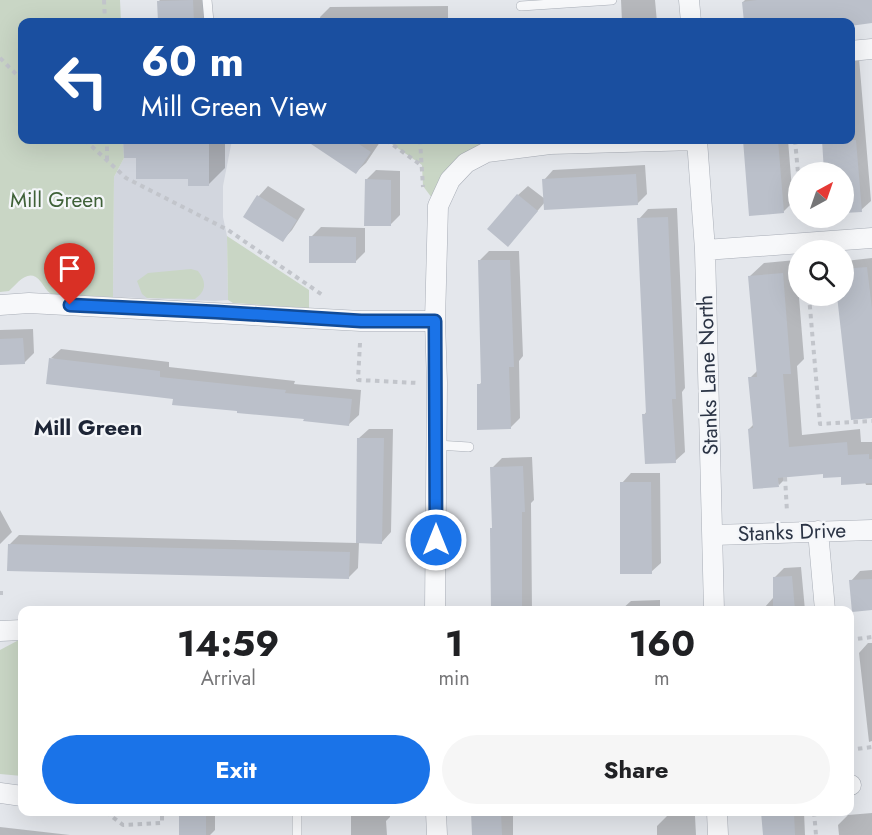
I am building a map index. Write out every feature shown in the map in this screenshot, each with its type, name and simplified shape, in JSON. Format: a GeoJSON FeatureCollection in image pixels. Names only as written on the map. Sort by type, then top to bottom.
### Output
{"type":"FeatureCollection","features":[{"type":"Feature","properties":{"kind":"street"},"geometry":{"type":"LineString","coordinates":[[689,0],[691,18]]}},
{"type":"Feature","properties":{"kind":"street"},"geometry":{"type":"LineString","coordinates":[[855,51],[872,50]]}},
{"type":"Feature","properties":{"kind":"street"},"geometry":{"type":"LineString","coordinates":[[435,606],[437,383],[435,321],[438,206],[450,180],[466,163],[487,152],[550,144]]}},
{"type":"Feature","properties":{"kind":"street","name":"Stanks Lane North"},"geometry":{"type":"LineString","coordinates":[[697,144],[705,250],[714,606]]}},
{"type":"Feature","properties":{"kind":"street"},"geometry":{"type":"LineString","coordinates":[[705,250],[872,238]]}},
{"type":"Feature","properties":{"kind":"street"},"geometry":{"type":"LineString","coordinates":[[0,305],[29,303],[361,321],[435,321]]}},
{"type":"Feature","properties":{"kind":"street","name":"Stanks Drive"},"geometry":{"type":"LineString","coordinates":[[713,535],[872,530]]}},
{"type":"Feature","properties":{"kind":"street"},"geometry":{"type":"LineString","coordinates":[[818,531],[825,606]]}},
{"type":"Feature","properties":{"kind":"street"},"geometry":{"type":"LineString","coordinates":[[0,630],[18,630]]}},
{"type":"Feature","properties":{"kind":"street"},"geometry":{"type":"LineString","coordinates":[[0,793],[18,795]]}},
{"type":"Feature","properties":{"kind":"street"},"geometry":{"type":"LineString","coordinates":[[436,816],[436,835]]}},
{"type":"Feature","properties":{"kind":"street"},"geometry":{"type":"LineString","coordinates":[[717,816],[718,835]]}},
{"type":"Feature","properties":{"kind":"lane"},"geometry":{"type":"LineString","coordinates":[[207,0],[209,18]]}},
{"type":"Feature","properties":{"kind":"lane"},"geometry":{"type":"LineString","coordinates":[[521,6],[612,0]]}},
{"type":"Feature","properties":{"kind":"lane"},"geometry":{"type":"LineString","coordinates":[[437,445],[469,447]]}},
{"type":"Feature","properties":{"kind":"lane"},"geometry":{"type":"LineString","coordinates":[[297,816],[297,835]]}},
{"type":"Feature","properties":{"kind":"path"},"geometry":{"type":"LineString","coordinates":[[104,0],[105,18]]}},
{"type":"Feature","properties":{"kind":"path"},"geometry":{"type":"LineString","coordinates":[[0,58],[18,76]]}},
{"type":"Feature","properties":{"kind":"path"},"geometry":{"type":"LineString","coordinates":[[90,144],[126,178],[228,230],[321,296],[331,297]]}},
{"type":"Feature","properties":{"kind":"path"},"geometry":{"type":"LineString","coordinates":[[107,144],[107,160]]}},
{"type":"Feature","properties":{"kind":"path"},"geometry":{"type":"LineString","coordinates":[[392,144],[422,165],[420,144]]}},
{"type":"Feature","properties":{"kind":"path"},"geometry":{"type":"LineString","coordinates":[[795,144],[797,162]]}},
{"type":"Feature","properties":{"kind":"path"},"geometry":{"type":"LineString","coordinates":[[810,306],[820,424],[872,421]]}},
{"type":"Feature","properties":{"kind":"path"},"geometry":{"type":"LineString","coordinates":[[361,321],[358,380],[437,383]]}},
{"type":"Feature","properties":{"kind":"path"},"geometry":{"type":"LineString","coordinates":[[785,477],[788,533]]}},
{"type":"Feature","properties":{"kind":"path"},"geometry":{"type":"LineString","coordinates":[[854,639],[872,637]]}},
{"type":"Feature","properties":{"kind":"path"},"geometry":{"type":"LineString","coordinates":[[854,749],[872,747]]}},
{"type":"Feature","properties":{"kind":"path"},"geometry":{"type":"LineString","coordinates":[[111,816],[123,825],[162,823],[162,816]]}},
{"type":"Feature","properties":{"kind":"path"},"geometry":{"type":"LineString","coordinates":[[814,816],[816,835]]}},
{"type":"Feature","properties":{"kind":"shaded area"},"geometry":{"type":"Polygon","coordinates":[[[123,144],[231,144],[223,186],[223,217],[227,236],[228,300],[113,297],[114,177],[124,158],[123,144]]]}},
{"type":"Feature","properties":{"kind":"green space","name":"Mill Green"},"geometry":{"type":"Polygon","coordinates":[[[0,0],[120,0],[121,18],[18,18],[18,144],[123,144],[124,158],[114,177],[113,297],[51,294],[37,278],[32,276],[19,281],[9,291],[0,292],[0,0]]]}},
{"type":"Feature","properties":{"kind":"green space"},"geometry":{"type":"Polygon","coordinates":[[[392,144],[502,144],[487,152],[438,206],[423,186],[422,165],[392,144]]]}},
{"type":"Feature","properties":{"kind":"green space"},"geometry":{"type":"Polygon","coordinates":[[[227,236],[309,290],[309,308],[233,303],[228,300],[227,236]]]}},
{"type":"Feature","properties":{"kind":"green space"},"geometry":{"type":"Polygon","coordinates":[[[191,269],[198,271],[204,283],[203,290],[195,299],[147,298],[142,294],[137,281],[148,273],[191,269]]]}},
{"type":"Feature","properties":{"kind":"green space"},"geometry":{"type":"Polygon","coordinates":[[[18,641],[18,776],[0,774],[0,650],[18,641]]]}},
{"type":"Feature","properties":{"kind":"building"},"geometry":{"type":"Polygon","coordinates":[[[193,0],[194,18],[158,18],[157,1],[193,0]]]}},
{"type":"Feature","properties":{"kind":"building"},"geometry":{"type":"Polygon","coordinates":[[[872,0],[872,23],[855,25],[855,18],[744,18],[742,2],[872,0]]]}},
{"type":"Feature","properties":{"kind":"building"},"geometry":{"type":"Polygon","coordinates":[[[856,140],[862,212],[854,212],[854,162],[823,162],[822,144],[855,144],[856,140]]]}},
{"type":"Feature","properties":{"kind":"building"},"geometry":{"type":"Polygon","coordinates":[[[123,144],[209,144],[209,186],[188,186],[188,179],[136,179],[136,158],[124,158],[123,144]]]}},
{"type":"Feature","properties":{"kind":"building"},"geometry":{"type":"Polygon","coordinates":[[[311,144],[359,144],[371,152],[356,174],[311,144]]]}},
{"type":"Feature","properties":{"kind":"building"},"geometry":{"type":"Polygon","coordinates":[[[743,144],[778,144],[784,213],[749,216],[743,144]]]}},
{"type":"Feature","properties":{"kind":"building"},"geometry":{"type":"Polygon","coordinates":[[[636,174],[638,205],[544,210],[542,179],[636,174]]]}},
{"type":"Feature","properties":{"kind":"building"},"geometry":{"type":"Polygon","coordinates":[[[365,179],[391,180],[391,226],[364,226],[365,179]]]}},
{"type":"Feature","properties":{"kind":"building"},"geometry":{"type":"Polygon","coordinates":[[[517,194],[538,211],[508,247],[487,229],[517,194]]]}},
{"type":"Feature","properties":{"kind":"building"},"geometry":{"type":"Polygon","coordinates":[[[257,195],[297,220],[283,242],[243,217],[257,195]]]}},
{"type":"Feature","properties":{"kind":"building"},"geometry":{"type":"Polygon","coordinates":[[[668,217],[676,399],[672,399],[676,463],[645,464],[642,414],[646,414],[637,218],[668,217]]]}},
{"type":"Feature","properties":{"kind":"building"},"geometry":{"type":"Polygon","coordinates":[[[309,236],[356,237],[356,263],[309,263],[309,236]]]}},
{"type":"Feature","properties":{"kind":"building"},"geometry":{"type":"Polygon","coordinates":[[[478,260],[510,260],[514,367],[509,367],[511,429],[477,430],[477,384],[481,384],[478,260]]]}},
{"type":"Feature","properties":{"kind":"building"},"geometry":{"type":"Polygon","coordinates":[[[867,267],[872,309],[872,418],[851,420],[838,306],[854,306],[854,268],[867,267]]]}},
{"type":"Feature","properties":{"kind":"building"},"geometry":{"type":"Polygon","coordinates":[[[783,273],[791,374],[783,374],[789,447],[847,442],[848,455],[869,454],[869,459],[872,459],[872,483],[841,485],[841,477],[823,478],[823,474],[778,478],[779,487],[753,489],[748,429],[753,428],[748,377],[757,377],[748,276],[783,273]]]}},
{"type":"Feature","properties":{"kind":"building"},"geometry":{"type":"Polygon","coordinates":[[[23,338],[25,364],[0,365],[0,339],[23,338]]]}},
{"type":"Feature","properties":{"kind":"building"},"geometry":{"type":"Polygon","coordinates":[[[49,358],[160,371],[160,377],[352,399],[349,426],[172,405],[173,399],[46,384],[49,358]]]}},
{"type":"Feature","properties":{"kind":"building"},"geometry":{"type":"Polygon","coordinates":[[[357,438],[384,438],[382,544],[356,543],[357,438]]]}},
{"type":"Feature","properties":{"kind":"building"},"geometry":{"type":"Polygon","coordinates":[[[523,466],[525,512],[522,512],[522,606],[491,606],[490,467],[523,466]]]}},
{"type":"Feature","properties":{"kind":"building"},"geometry":{"type":"Polygon","coordinates":[[[620,482],[651,482],[652,574],[620,574],[620,482]]]}},
{"type":"Feature","properties":{"kind":"building"},"geometry":{"type":"Polygon","coordinates":[[[8,544],[350,552],[349,579],[7,571],[8,544]]]}},
{"type":"Feature","properties":{"kind":"building"},"geometry":{"type":"Polygon","coordinates":[[[792,576],[795,606],[773,606],[773,577],[792,576]]]}},
{"type":"Feature","properties":{"kind":"building"},"geometry":{"type":"Polygon","coordinates":[[[872,579],[872,610],[854,612],[849,580],[872,579]]]}},
{"type":"Feature","properties":{"kind":"building"},"geometry":{"type":"Polygon","coordinates":[[[179,816],[206,816],[206,835],[179,835],[179,816]]]}},
{"type":"Feature","properties":{"kind":"building"},"geometry":{"type":"Polygon","coordinates":[[[471,816],[501,816],[502,835],[472,835],[471,816]]]}},
{"type":"Feature","properties":{"kind":"building"},"geometry":{"type":"Polygon","coordinates":[[[761,816],[794,816],[795,835],[763,835],[761,816]]]}},
{"type":"Feature","properties":{"kind":"district","name":"Mill Green"},"geometry":{"type":"Point","coordinates":[88,427]}},
{"type":"Feature","properties":{"kind":"route"},"geometry":{"type":"LineString","coordinates":[[70,305],[361,321],[435,321],[436,540]]}}]}
